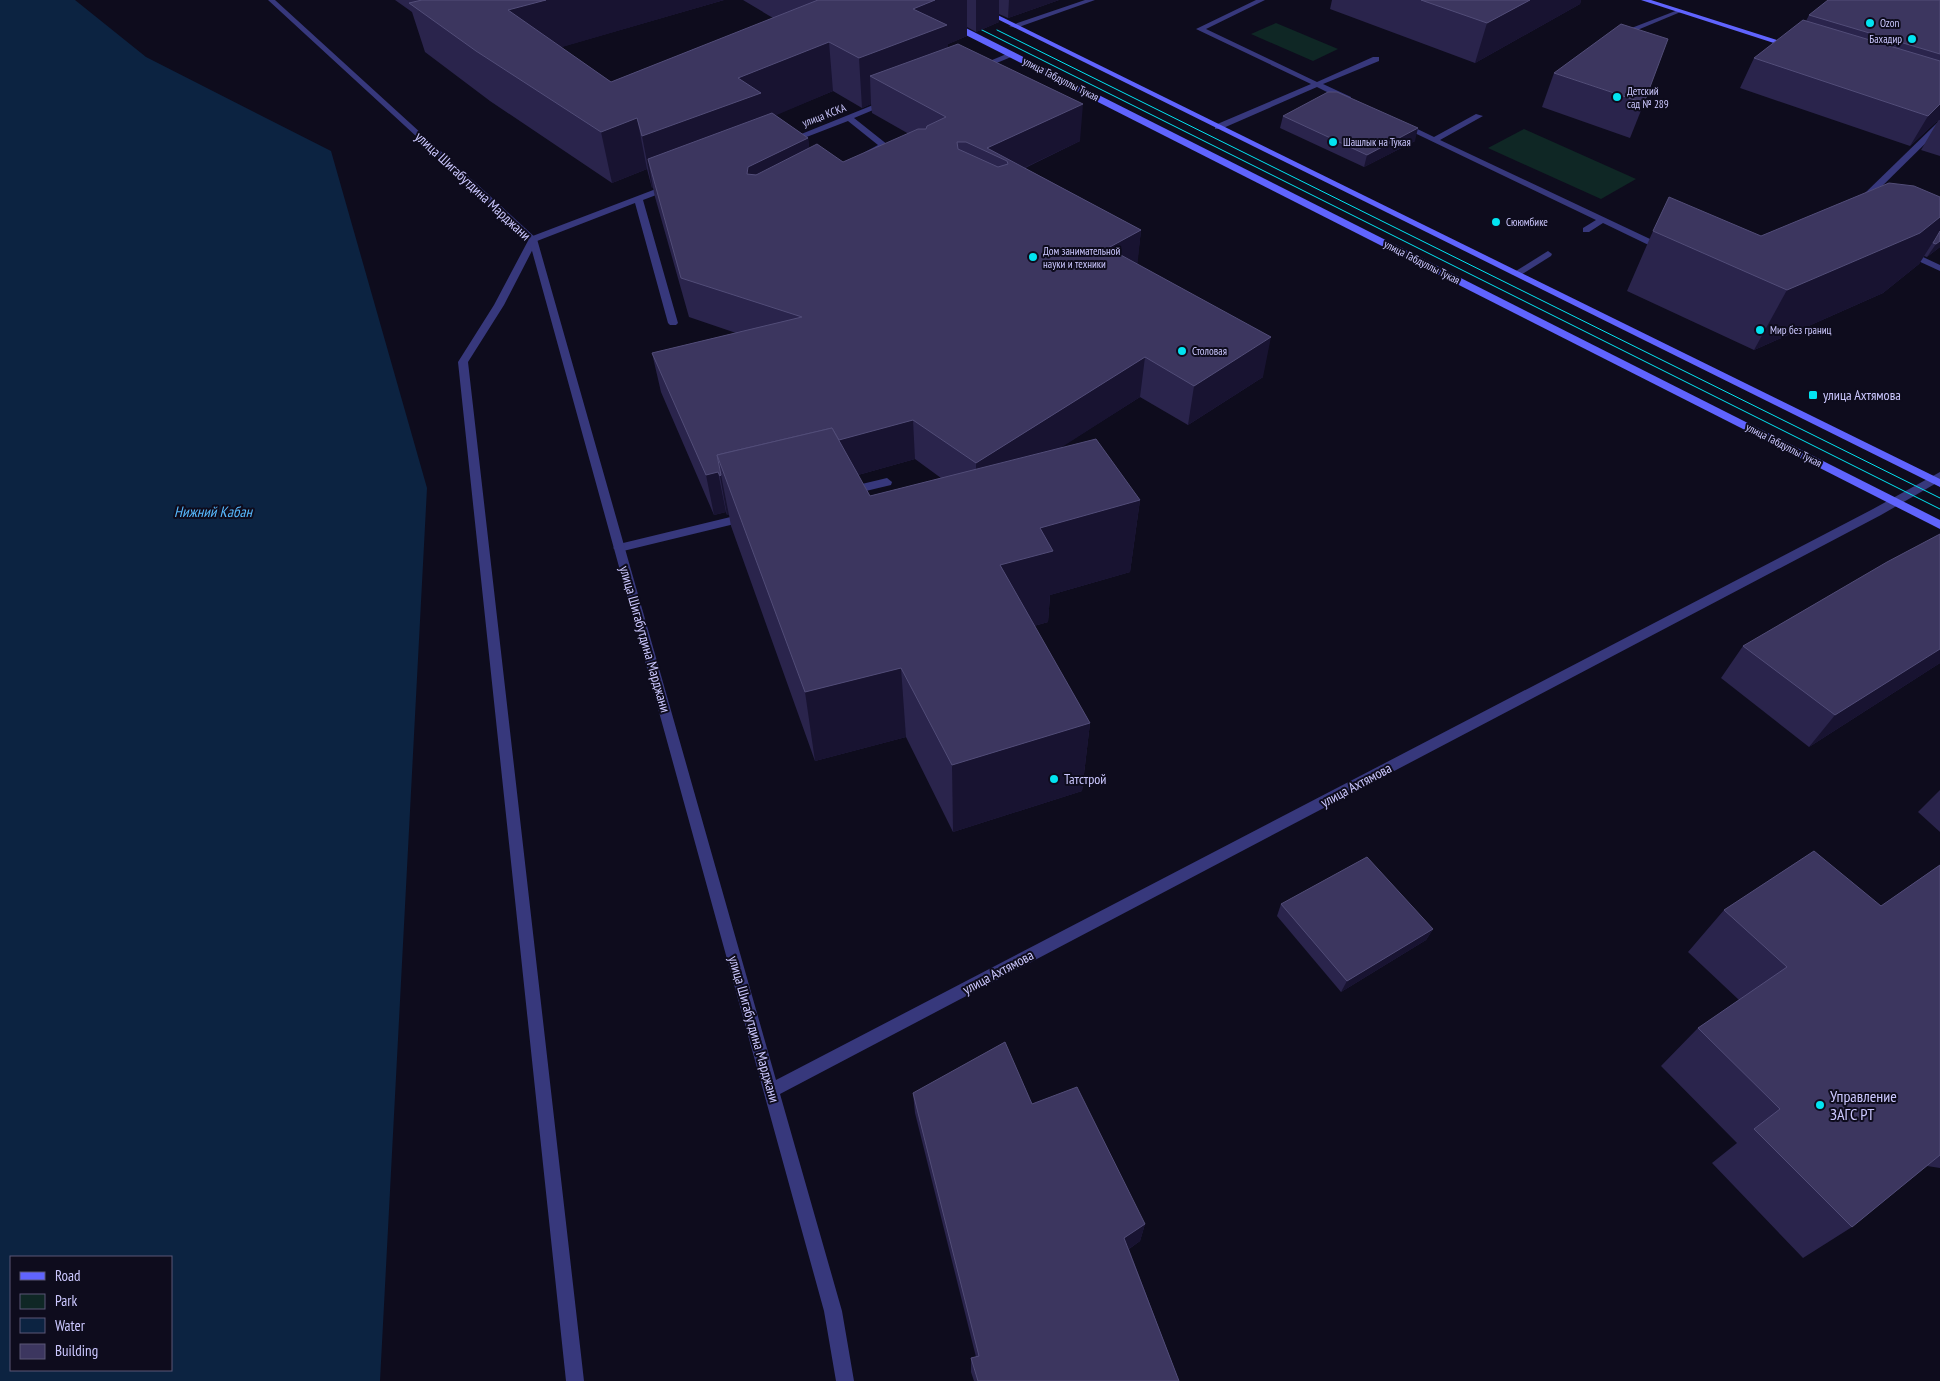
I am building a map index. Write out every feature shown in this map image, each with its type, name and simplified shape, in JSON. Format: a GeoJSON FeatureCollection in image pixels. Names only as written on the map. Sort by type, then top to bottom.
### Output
{"type":"FeatureCollection","features":[{"type":"Feature","properties":{"kind":"main road","name":"улица Габдуллы Тукая"},"geometry":{"type":"LineString","coordinates":[[962,0],[1516,274],[1938,479]]}},
{"type":"Feature","properties":{"kind":"main road"},"geometry":{"type":"LineString","coordinates":[[1644,0],[1801,49]]}},
{"type":"Feature","properties":{"kind":"main road","name":"улица Габдуллы Тукая"},"geometry":{"type":"LineString","coordinates":[[945,21],[1940,525]]}},
{"type":"Feature","properties":{"kind":"street","name":"улица Шигабутдина Марджани"},"geometry":{"type":"LineString","coordinates":[[271,0],[533,240],[833,1311],[845,1381]]}},
{"type":"Feature","properties":{"kind":"street"},"geometry":{"type":"LineString","coordinates":[[1013,26],[1092,0]]}},
{"type":"Feature","properties":{"kind":"street"},"geometry":{"type":"LineString","coordinates":[[1262,0],[1200,29],[1353,102]]}},
{"type":"Feature","properties":{"kind":"street"},"geometry":{"type":"LineString","coordinates":[[1616,36],[1680,11]]}},
{"type":"Feature","properties":{"kind":"street"},"geometry":{"type":"LineString","coordinates":[[967,72],[1012,55]]}},
{"type":"Feature","properties":{"kind":"street"},"geometry":{"type":"LineString","coordinates":[[1218,127],[1376,59]]}},
{"type":"Feature","properties":{"kind":"street","name":"улица КСКА"},"geometry":{"type":"LineString","coordinates":[[776,146],[894,100]]}},
{"type":"Feature","properties":{"kind":"street"},"geometry":{"type":"LineString","coordinates":[[1434,140],[1479,116]]}},
{"type":"Feature","properties":{"kind":"street"},"geometry":{"type":"LineString","coordinates":[[849,118],[888,146],[859,157]]}},
{"type":"Feature","properties":{"kind":"street"},"geometry":{"type":"LineString","coordinates":[[1389,119],[1670,251]]}},
{"type":"Feature","properties":{"kind":"street"},"geometry":{"type":"LineString","coordinates":[[1866,197],[1940,125]]}},
{"type":"Feature","properties":{"kind":"street"},"geometry":{"type":"LineString","coordinates":[[575,1381],[463,362],[499,305],[533,240],[675,185]]}},
{"type":"Feature","properties":{"kind":"street"},"geometry":{"type":"LineString","coordinates":[[638,199],[673,323]]}},
{"type":"Feature","properties":{"kind":"street"},"geometry":{"type":"LineString","coordinates":[[1586,230],[1602,220]]}},
{"type":"Feature","properties":{"kind":"street"},"geometry":{"type":"LineString","coordinates":[[1898,249],[1940,268]]}},
{"type":"Feature","properties":{"kind":"street"},"geometry":{"type":"LineString","coordinates":[[1516,274],[1548,254]]}},
{"type":"Feature","properties":{"kind":"street","name":"улица Ахтямова"},"geometry":{"type":"LineString","coordinates":[[771,1091],[1938,479]]}},
{"type":"Feature","properties":{"kind":"street"},"geometry":{"type":"LineString","coordinates":[[840,493],[887,482]]}},
{"type":"Feature","properties":{"kind":"street"},"geometry":{"type":"LineString","coordinates":[[620,548],[763,512]]}},
{"type":"Feature","properties":{"kind":"green space"},"geometry":{"type":"Polygon","coordinates":[[[1276,23],[1338,49],[1313,61],[1251,34],[1276,23]]]}},
{"type":"Feature","properties":{"kind":"green space"},"geometry":{"type":"Polygon","coordinates":[[[1524,129],[1636,179],[1601,199],[1488,148],[1524,129]]]}},
{"type":"Feature","properties":{"kind":"water","name":"Нижний Кабан"},"geometry":{"type":"Polygon","coordinates":[[[0,0],[75,0],[146,57],[331,151],[427,488],[380,1381],[0,1381],[0,0]]]}},
{"type":"Feature","properties":{"kind":"building"},"geometry":{"type":"Polygon","coordinates":[[[422,0],[546,0],[508,10],[611,82],[818,0],[935,0],[913,9],[947,25],[859,58],[829,42],[738,78],[761,93],[642,136],[637,118],[601,132],[476,51],[409,3],[422,0]]]}},
{"type":"Feature","properties":{"kind":"building"},"geometry":{"type":"Polygon","coordinates":[[[1421,0],[1530,0],[1487,23],[1421,0]]]}},
{"type":"Feature","properties":{"kind":"building","name":"Бахадир"},"geometry":{"type":"Polygon","coordinates":[[[1828,0],[1940,0],[1940,54],[1809,15],[1828,0]]]}},
{"type":"Feature","properties":{"kind":"building"},"geometry":{"type":"Polygon","coordinates":[[[1803,20],[1940,61],[1940,104],[1928,116],[1754,58],[1803,20]]]}},
{"type":"Feature","properties":{"kind":"building"},"geometry":{"type":"Polygon","coordinates":[[[1621,24],[1668,39],[1644,103],[1554,73],[1621,24]]]}},
{"type":"Feature","properties":{"kind":"building"},"geometry":{"type":"Polygon","coordinates":[[[958,44],[1083,104],[987,148],[1141,230],[1108,248],[1271,337],[1194,386],[1145,357],[976,463],[913,420],[839,440],[832,428],[717,455],[721,475],[718,472],[706,475],[652,353],[802,317],[681,278],[648,159],[772,113],[808,138],[748,167],[747,174],[756,175],[817,144],[843,162],[918,129],[926,129],[927,126],[946,117],[870,76],[958,44]],[[957,142],[958,149],[998,167],[1008,164],[1007,161],[966,142],[957,142]]]}},
{"type":"Feature","properties":{"kind":"building"},"geometry":{"type":"Polygon","coordinates":[[[1328,92],[1337,92],[1418,128],[1367,155],[1283,116],[1328,92]]]}},
{"type":"Feature","properties":{"kind":"building"},"geometry":{"type":"Polygon","coordinates":[[[1889,183],[1914,186],[1940,197],[1940,217],[1920,233],[1787,290],[1653,231],[1669,197],[1761,236],[1889,183]]]}},
{"type":"Feature","properties":{"kind":"building"},"geometry":{"type":"Polygon","coordinates":[[[1940,231],[1940,241],[1936,244],[1933,243],[1940,231]]]}},
{"type":"Feature","properties":{"kind":"building"},"geometry":{"type":"Polygon","coordinates":[[[832,428],[870,496],[1096,439],[1140,500],[1040,528],[1053,551],[1000,565],[1090,723],[952,765],[901,668],[805,692],[717,455],[832,428]]]}},
{"type":"Feature","properties":{"kind":"building"},"geometry":{"type":"Polygon","coordinates":[[[1940,534],[1940,649],[1835,715],[1743,646],[1887,562],[1940,534]]]}},
{"type":"Feature","properties":{"kind":"building","name":"Управление ЗАГС РТ"},"geometry":{"type":"Polygon","coordinates":[[[1814,851],[1881,906],[1940,865],[1940,1155],[1852,1227],[1754,1129],[1780,1109],[1698,1028],[1787,967],[1724,910],[1814,851]]]}},
{"type":"Feature","properties":{"kind":"building"},"geometry":{"type":"Polygon","coordinates":[[[1367,857],[1433,929],[1347,981],[1281,904],[1367,857]]]}},
{"type":"Feature","properties":{"kind":"building"},"geometry":{"type":"Polygon","coordinates":[[[1005,1042],[1032,1104],[1077,1087],[1145,1224],[1124,1238],[1179,1381],[978,1381],[971,1358],[979,1356],[913,1093],[1005,1042]]]}},
{"type":"Feature","properties":{"kind":"tram line"},"geometry":{"type":"LineString","coordinates":[[968,23],[1940,509]]}},
{"type":"Feature","properties":{"kind":"tram line"},"geometry":{"type":"LineString","coordinates":[[997,30],[1940,498]]}},
{"type":"Feature","properties":{"kind":"place","name":"Ozon"},"geometry":{"type":"Point","coordinates":[1870,23]}},
{"type":"Feature","properties":{"kind":"place","name":"Бахадир"},"geometry":{"type":"Point","coordinates":[1912,39]}},
{"type":"Feature","properties":{"kind":"place","name":"Детский сад № 289"},"geometry":{"type":"Point","coordinates":[1617,97]}},
{"type":"Feature","properties":{"kind":"place","name":"Шашлык на Тукая"},"geometry":{"type":"Point","coordinates":[1333,142]}},
{"type":"Feature","properties":{"kind":"place","name":"Сююмбике"},"geometry":{"type":"Point","coordinates":[1496,222]}},
{"type":"Feature","properties":{"kind":"place","name":"Дом занимательной науки и техники"},"geometry":{"type":"Point","coordinates":[1033,257]}},
{"type":"Feature","properties":{"kind":"place","name":"Мир без границ"},"geometry":{"type":"Point","coordinates":[1760,330]}},
{"type":"Feature","properties":{"kind":"place","name":"Столовая"},"geometry":{"type":"Point","coordinates":[1182,351]}},
{"type":"Feature","properties":{"kind":"place","name":"улица Ахтямова"},"geometry":{"type":"Point","coordinates":[1813,395]}},
{"type":"Feature","properties":{"kind":"place","name":"Татстрой"},"geometry":{"type":"Point","coordinates":[1054,779]}},
{"type":"Feature","properties":{"kind":"place","name":"Управление ЗАГС РТ"},"geometry":{"type":"Point","coordinates":[1820,1105]}}]}
